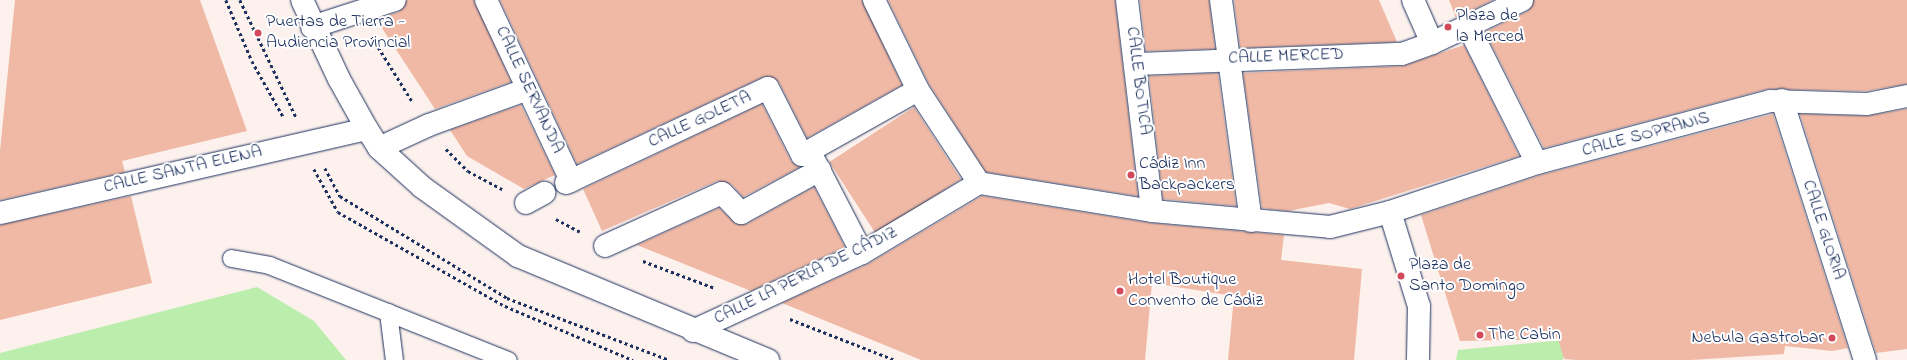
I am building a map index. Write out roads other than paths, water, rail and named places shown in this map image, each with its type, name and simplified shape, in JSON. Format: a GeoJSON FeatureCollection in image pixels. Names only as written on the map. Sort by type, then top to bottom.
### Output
{"type":"FeatureCollection","features":[{"type":"Feature","properties":{"kind":"street"},"geometry":{"type":"LineString","coordinates":[[302,0],[312,26],[367,129],[379,148],[422,188],[518,256],[754,358]]}},
{"type":"Feature","properties":{"kind":"street"},"geometry":{"type":"LineString","coordinates":[[312,26],[395,0]]}},
{"type":"Feature","properties":{"kind":"street","name":"CALLE SERVANDA"},"geometry":{"type":"LineString","coordinates":[[486,0],[528,89],[568,182]]}},
{"type":"Feature","properties":{"kind":"street"},"geometry":{"type":"LineString","coordinates":[[874,0],[918,90],[979,183]]}},
{"type":"Feature","properties":{"kind":"street","name":"CALLE BOTICA"},"geometry":{"type":"LineString","coordinates":[[1127,0],[1138,64],[1152,210]]}},
{"type":"Feature","properties":{"kind":"street"},"geometry":{"type":"LineString","coordinates":[[1221,0],[1251,221]]}},
{"type":"Feature","properties":{"kind":"street"},"geometry":{"type":"LineString","coordinates":[[1412,0],[1432,42],[1522,0]]}},
{"type":"Feature","properties":{"kind":"street"},"geometry":{"type":"LineString","coordinates":[[1468,26],[1537,163]]}},
{"type":"Feature","properties":{"kind":"street","name":"CALLE MERCED"},"geometry":{"type":"LineString","coordinates":[[1138,64],[1230,59],[1402,54],[1432,42]]}},
{"type":"Feature","properties":{"kind":"street","name":"CALLE GOLETA"},"geometry":{"type":"LineString","coordinates":[[568,182],[768,88],[805,152]]}},
{"type":"Feature","properties":{"kind":"street"},"geometry":{"type":"LineString","coordinates":[[379,148],[429,125],[528,89]]}},
{"type":"Feature","properties":{"kind":"street"},"geometry":{"type":"LineString","coordinates":[[862,253],[820,170],[805,152],[918,90]]}},
{"type":"Feature","properties":{"kind":"street","name":"CALLE SOPRANIS"},"geometry":{"type":"LineString","coordinates":[[979,183],[1152,210],[1251,221],[1330,227],[1390,212],[1537,163],[1782,100],[1867,104],[1907,96]]}},
{"type":"Feature","properties":{"kind":"street","name":"CALLE GLORIA"},"geometry":{"type":"LineString","coordinates":[[1782,100],[1865,360]]}},
{"type":"Feature","properties":{"kind":"street","name":"CALLE SANTA ELENA"},"geometry":{"type":"LineString","coordinates":[[0,213],[298,143],[367,129]]}},
{"type":"Feature","properties":{"kind":"street"},"geometry":{"type":"LineString","coordinates":[[605,246],[722,193],[741,213],[820,170]]}},
{"type":"Feature","properties":{"kind":"street","name":"CALLE LA PERLA DE CÁDIZ"},"geometry":{"type":"LineString","coordinates":[[693,331],[862,253],[979,183]]}},
{"type":"Feature","properties":{"kind":"street"},"geometry":{"type":"LineString","coordinates":[[1390,212],[1419,306],[1418,360]]}},
{"type":"Feature","properties":{"kind":"lane"},"geometry":{"type":"LineString","coordinates":[[232,258],[269,265],[508,360]]}},
{"type":"Feature","properties":{"kind":"lane"},"geometry":{"type":"LineString","coordinates":[[388,312],[394,360]]}},
{"type":"Feature","properties":{"kind":"place","name":"Plaza de la Merced"},"geometry":{"type":"Point","coordinates":[1448,27]}},
{"type":"Feature","properties":{"kind":"place","name":"Puertas de Tierra - Audiencia Provincial"},"geometry":{"type":"Point","coordinates":[258,33]}},
{"type":"Feature","properties":{"kind":"place","name":"Cádiz Inn Backpackers"},"geometry":{"type":"Point","coordinates":[1131,175]}},
{"type":"Feature","properties":{"kind":"place","name":"Plaza de Santo Domingo"},"geometry":{"type":"Point","coordinates":[1401,276]}},
{"type":"Feature","properties":{"kind":"place","name":"Hotel Boutique Convento de Cádiz"},"geometry":{"type":"Point","coordinates":[1120,291]}},
{"type":"Feature","properties":{"kind":"place","name":"The Cabin"},"geometry":{"type":"Point","coordinates":[1480,335]}},
{"type":"Feature","properties":{"kind":"place","name":"Nebula Gastrobar"},"geometry":{"type":"Point","coordinates":[1832,338]}}]}
